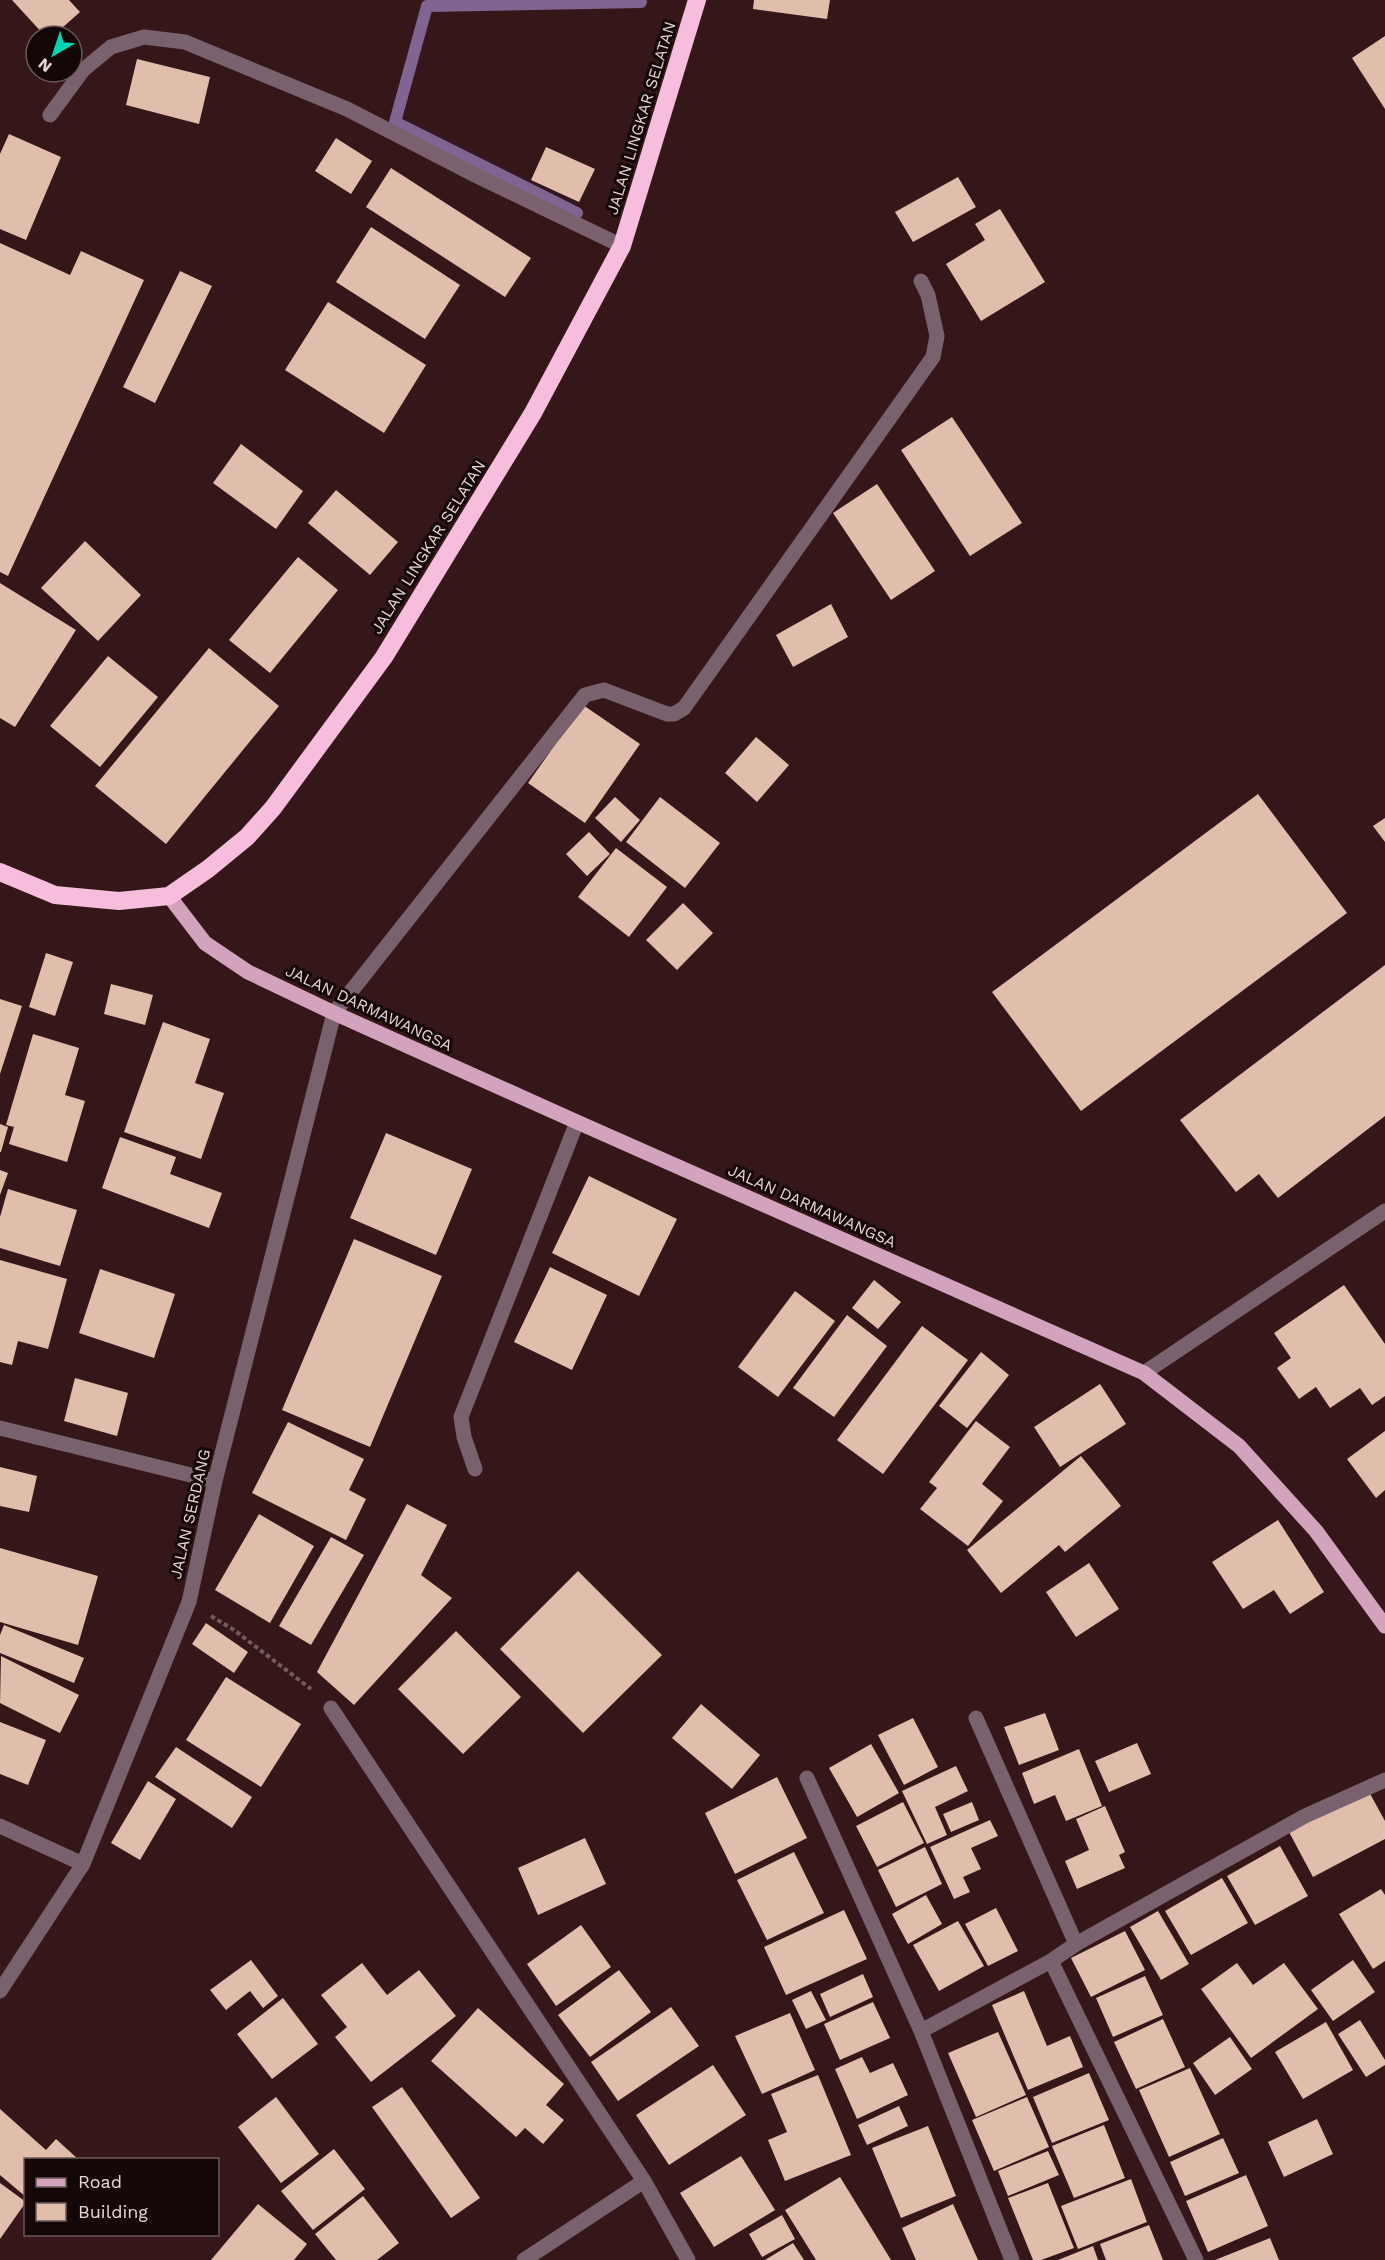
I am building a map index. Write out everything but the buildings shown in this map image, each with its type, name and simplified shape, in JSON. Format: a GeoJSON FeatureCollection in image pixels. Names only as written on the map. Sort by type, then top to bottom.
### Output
{"type":"FeatureCollection","features":[{"type":"Feature","properties":{"kind":"highway","name":"JALAN LINGKAR SELATAN"},"geometry":{"type":"LineString","coordinates":[[0,872],[56,895],[119,901],[169,896],[208,869],[247,837],[273,808],[384,657],[533,413],[622,246],[697,0]]}},
{"type":"Feature","properties":{"kind":"main road","name":"JALAN DARMAWANGSA"},"geometry":{"type":"LineString","coordinates":[[169,896],[205,943],[248,972],[577,1122],[1144,1373],[1239,1446],[1316,1531],[1385,1626]]}},
{"type":"Feature","properties":{"kind":"street"},"geometry":{"type":"LineString","coordinates":[[50,115],[83,70],[111,47],[144,37],[185,42],[347,109],[477,176],[622,246]]}},
{"type":"Feature","properties":{"kind":"street"},"geometry":{"type":"LineString","coordinates":[[334,1013],[585,695],[604,690],[667,714],[674,714],[684,708],[933,357],[937,336],[928,295],[921,281]]}},
{"type":"Feature","properties":{"kind":"street","name":"JALAN SERDANG"},"geometry":{"type":"LineString","coordinates":[[0,1991],[83,1864],[189,1602],[215,1481],[334,1013]]}},
{"type":"Feature","properties":{"kind":"street"},"geometry":{"type":"LineString","coordinates":[[475,1469],[464,1437],[462,1417],[577,1122]]}},
{"type":"Feature","properties":{"kind":"street"},"geometry":{"type":"LineString","coordinates":[[1144,1373],[1385,1211]]}},
{"type":"Feature","properties":{"kind":"street"},"geometry":{"type":"LineString","coordinates":[[0,1428],[215,1481]]}},
{"type":"Feature","properties":{"kind":"street"},"geometry":{"type":"LineString","coordinates":[[331,1708],[644,2181],[688,2260]]}},
{"type":"Feature","properties":{"kind":"street"},"geometry":{"type":"LineString","coordinates":[[976,1718],[1076,1944]]}},
{"type":"Feature","properties":{"kind":"street"},"geometry":{"type":"LineString","coordinates":[[807,1778],[921,2031],[1011,2260]]}},
{"type":"Feature","properties":{"kind":"street"},"geometry":{"type":"LineString","coordinates":[[921,2031],[1051,1961],[1076,1944],[1305,1816],[1385,1780]]}},
{"type":"Feature","properties":{"kind":"street"},"geometry":{"type":"LineString","coordinates":[[0,1826],[83,1864]]}},
{"type":"Feature","properties":{"kind":"street"},"geometry":{"type":"LineString","coordinates":[[1051,1961],[1196,2260]]}},
{"type":"Feature","properties":{"kind":"street"},"geometry":{"type":"LineString","coordinates":[[524,2260],[644,2181]]}},
{"type":"Feature","properties":{"kind":"path"},"geometry":{"type":"LineString","coordinates":[[189,1602],[234,1630],[319,1695],[331,1708]]}},
{"type":"Feature","properties":{"kind":"waterway"},"geometry":{"type":"LineString","coordinates":[[577,213],[395,122],[427,6],[641,2]]}}]}
